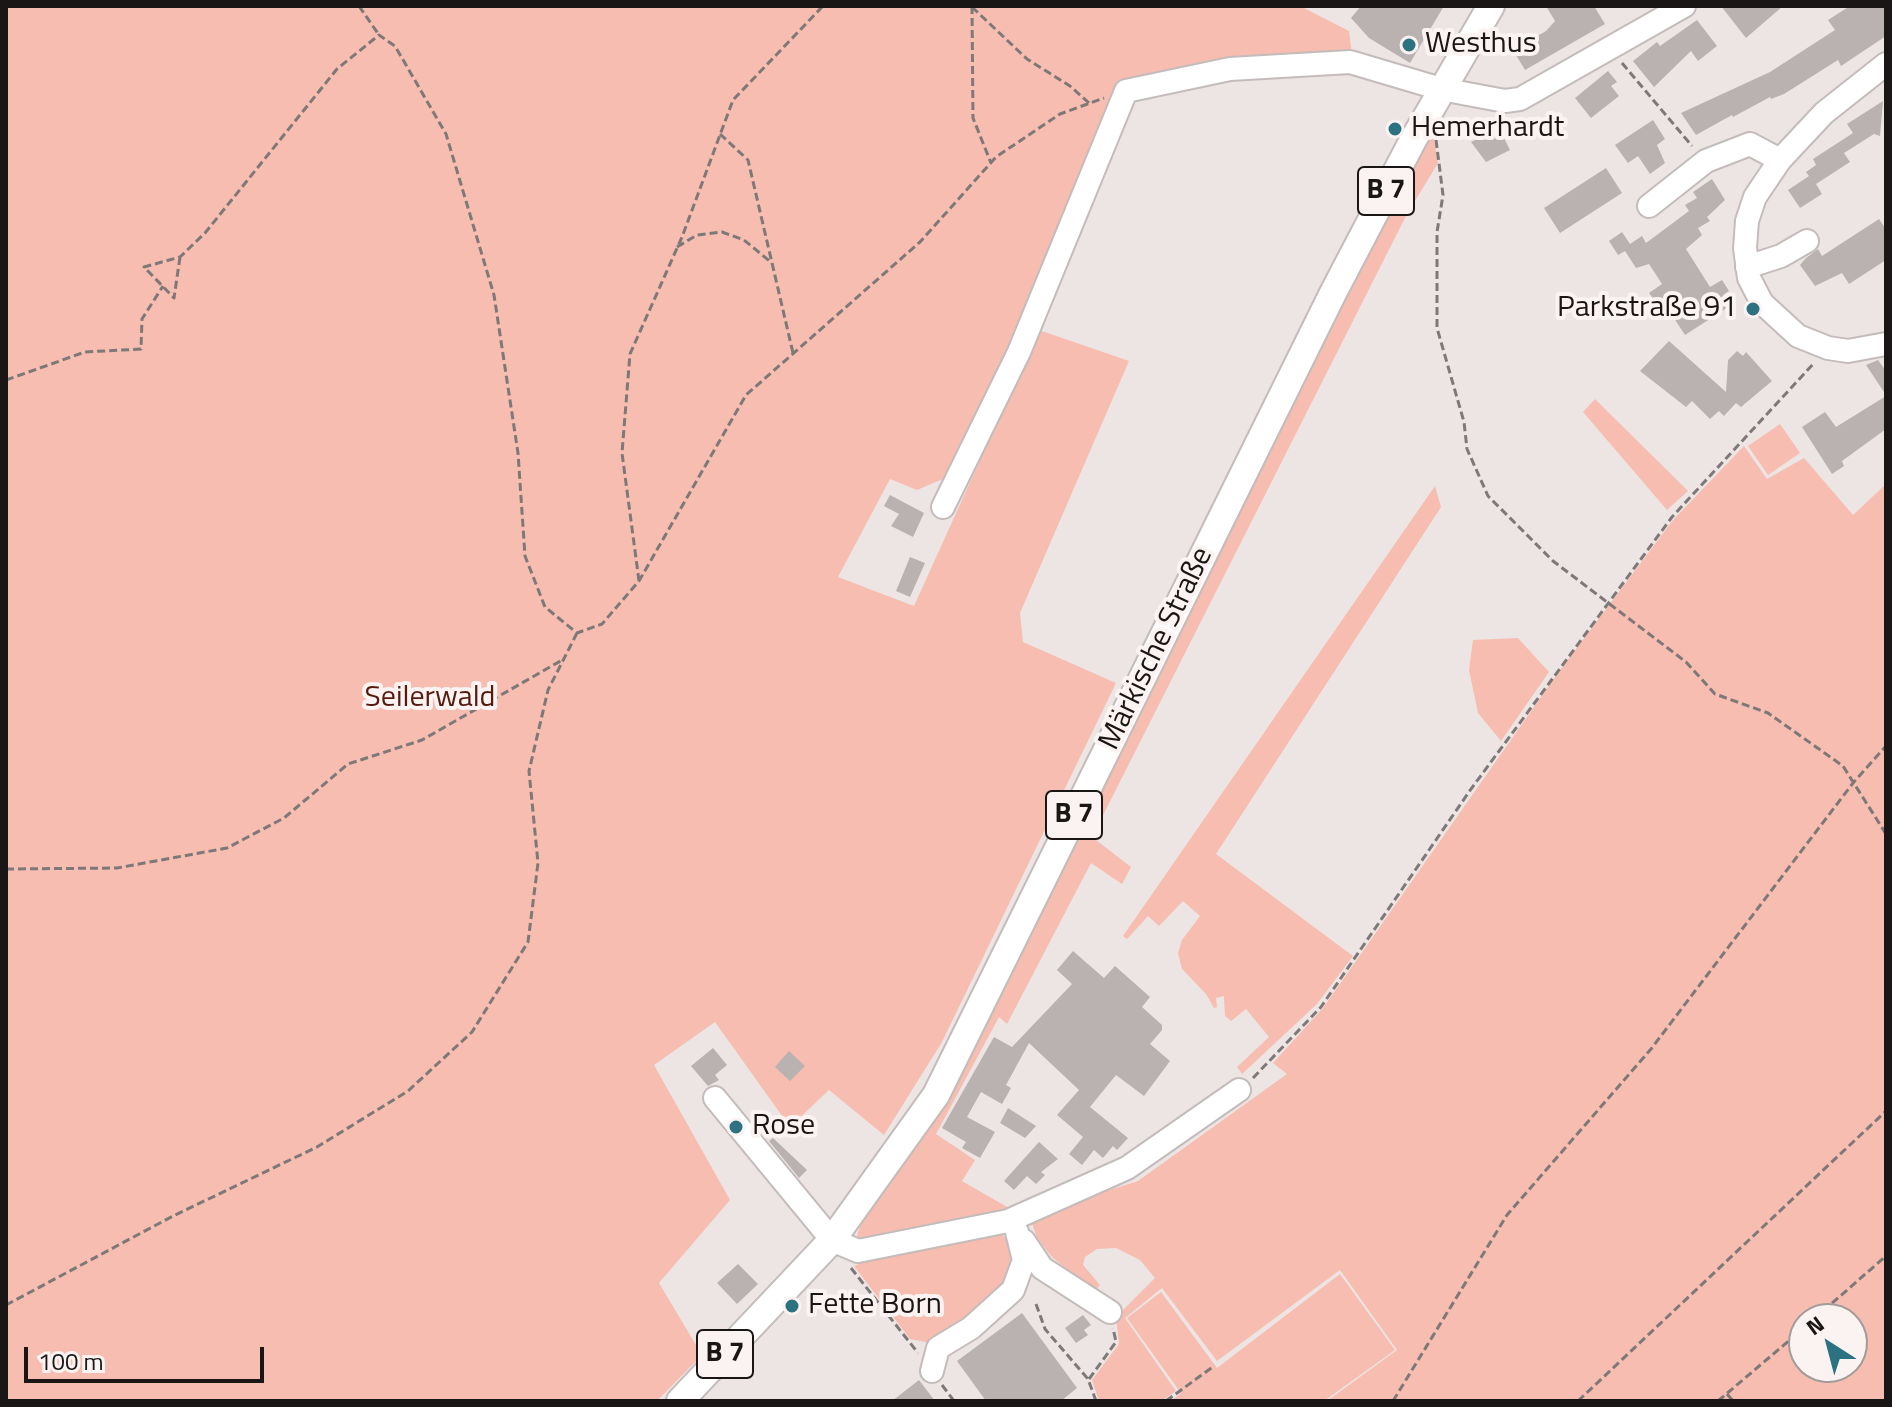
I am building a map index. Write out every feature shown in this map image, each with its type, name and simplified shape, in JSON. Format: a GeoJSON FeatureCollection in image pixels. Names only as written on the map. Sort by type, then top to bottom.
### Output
{"type":"FeatureCollection","features":[{"type":"Feature","properties":{"kind":"main road","name":"Märkische Straße"},"geometry":{"type":"LineString","coordinates":[[680,1401],[827,1245],[936,1095],[1333,293],[1441,89],[1491,6]]}},
{"type":"Feature","properties":{"kind":"street"},"geometry":{"type":"LineString","coordinates":[[943,507],[1019,352],[1126,91],[1230,69],[1350,62],[1441,89],[1505,101],[1520,99],[1677,8]]}},
{"type":"Feature","properties":{"kind":"street"},"geometry":{"type":"LineString","coordinates":[[1886,64],[1824,113],[1780,160],[1755,197],[1747,221],[1747,267],[1754,290],[1772,314],[1798,336],[1828,348],[1863,350],[1886,344]]}},
{"type":"Feature","properties":{"kind":"street"},"geometry":{"type":"LineString","coordinates":[[1649,206],[1706,161],[1750,144],[1780,160]]}},
{"type":"Feature","properties":{"kind":"street"},"geometry":{"type":"LineString","coordinates":[[1747,267],[1781,256],[1807,241]]}},
{"type":"Feature","properties":{"kind":"street"},"geometry":{"type":"LineString","coordinates":[[715,1098],[827,1245],[858,1251],[1013,1226],[1127,1168],[1239,1090]]}},
{"type":"Feature","properties":{"kind":"street"},"geometry":{"type":"LineString","coordinates":[[1013,1226],[1042,1268],[1110,1312]]}},
{"type":"Feature","properties":{"kind":"street"},"geometry":{"type":"LineString","coordinates":[[932,1371],[938,1348],[971,1328],[1013,1290],[1024,1260],[1013,1226]]}},
{"type":"Feature","properties":{"kind":"path"},"geometry":{"type":"LineString","coordinates":[[639,581],[622,453],[630,354],[677,247],[733,100],[823,6]]}},
{"type":"Feature","properties":{"kind":"path"},"geometry":{"type":"LineString","coordinates":[[972,6],[1027,59],[1070,86],[1089,103]]}},
{"type":"Feature","properties":{"kind":"path"},"geometry":{"type":"LineString","coordinates":[[972,6],[973,118],[991,163]]}},
{"type":"Feature","properties":{"kind":"path"},"geometry":{"type":"LineString","coordinates":[[361,8],[379,35],[395,46],[446,134],[494,295],[518,453],[525,556],[545,607],[577,633]]}},
{"type":"Feature","properties":{"kind":"path"},"geometry":{"type":"LineString","coordinates":[[180,257],[174,298],[144,267],[180,257],[205,233],[337,69],[379,35]]}},
{"type":"Feature","properties":{"kind":"path"},"geometry":{"type":"LineString","coordinates":[[1611,49],[1706,161]]}},
{"type":"Feature","properties":{"kind":"path"},"geometry":{"type":"LineString","coordinates":[[6,1305],[173,1216],[317,1147],[408,1091],[472,1032],[528,942],[538,863],[529,771],[548,690],[577,633],[602,624],[639,581],[746,395],[920,242],[991,163],[1060,114],[1126,91]]}},
{"type":"Feature","properties":{"kind":"path"},"geometry":{"type":"LineString","coordinates":[[1424,120],[1436,137],[1443,195],[1437,232],[1437,328],[1475,474],[1488,496],[1553,561],[1686,662],[1715,694],[1768,713],[1843,766],[1886,834]]}},
{"type":"Feature","properties":{"kind":"path"},"geometry":{"type":"LineString","coordinates":[[720,134],[748,160],[793,353]]}},
{"type":"Feature","properties":{"kind":"path"},"geometry":{"type":"LineString","coordinates":[[677,247],[697,235],[722,232],[744,240],[772,263]]}},
{"type":"Feature","properties":{"kind":"path"},"geometry":{"type":"LineString","coordinates":[[6,380],[85,352],[141,349],[142,319],[163,286]]}},
{"type":"Feature","properties":{"kind":"path"},"geometry":{"type":"LineString","coordinates":[[1239,1090],[1321,1007],[1607,601],[1672,517],[1828,348]]}},
{"type":"Feature","properties":{"kind":"path"},"geometry":{"type":"LineString","coordinates":[[6,869],[117,868],[227,848],[284,818],[348,764],[422,740],[564,659]]}},
{"type":"Feature","properties":{"kind":"path"},"geometry":{"type":"LineString","coordinates":[[1393,1401],[1507,1215],[1651,1049],[1853,783],[1886,746]]}},
{"type":"Feature","properties":{"kind":"path"},"geometry":{"type":"LineString","coordinates":[[1578,1401],[1886,1111]]}},
{"type":"Feature","properties":{"kind":"path"},"geometry":{"type":"LineString","coordinates":[[827,1245],[844,1257],[954,1401]]}},
{"type":"Feature","properties":{"kind":"path"},"geometry":{"type":"LineString","coordinates":[[1832,1303],[1886,1256]]}},
{"type":"Feature","properties":{"kind":"path"},"geometry":{"type":"LineString","coordinates":[[1036,1304],[1045,1329],[1088,1379],[1096,1401]]}},
{"type":"Feature","properties":{"kind":"path"},"geometry":{"type":"LineString","coordinates":[[1088,1379],[1116,1342],[1110,1312]]}},
{"type":"Feature","properties":{"kind":"path"},"geometry":{"type":"LineString","coordinates":[[1718,1401],[1788,1342]]}},
{"type":"Feature","properties":{"kind":"path"},"geometry":{"type":"LineString","coordinates":[[1166,1401],[1214,1366]]}},
{"type":"Feature","properties":{"kind":"path"},"geometry":{"type":"LineString","coordinates":[[1727,1394],[1733,1401]]}},
{"type":"Feature","properties":{"kind":"green space","name":"Seilerwald"},"geometry":{"type":"Polygon","coordinates":[[[6,6],[1300,6],[1349,31],[1352,55],[1123,79],[1096,138],[1011,355],[950,476],[917,490],[890,479],[838,577],[914,606],[1039,330],[1129,361],[1020,613],[1023,642],[1116,683],[942,1042],[884,1135],[829,1090],[790,1127],[715,1022],[654,1065],[730,1200],[659,1283],[702,1355],[657,1401],[6,1401],[6,6]]]}},
{"type":"Feature","properties":{"kind":"green space"},"geometry":{"type":"Polygon","coordinates":[[[1434,139],[1438,163],[1407,214],[1092,837],[1131,867],[1122,884],[1091,863],[1007,1024],[999,1017],[936,1134],[975,1160],[962,1181],[1009,1208],[866,1242],[860,1240],[857,1236],[860,1226],[940,1101],[1420,148],[1426,140],[1434,139]]]}},
{"type":"Feature","properties":{"kind":"green space"},"geometry":{"type":"Polygon","coordinates":[[[1595,399],[1688,491],[1667,510],[1583,412],[1595,399]]]}},
{"type":"Feature","properties":{"kind":"green space"},"geometry":{"type":"Polygon","coordinates":[[[1780,424],[1800,453],[1768,475],[1748,446],[1780,424]]]}},
{"type":"Feature","properties":{"kind":"green space"},"geometry":{"type":"Polygon","coordinates":[[[1744,446],[1767,479],[1804,458],[1853,515],[1886,484],[1886,1401],[1327,1401],[1397,1350],[1340,1270],[1217,1361],[1162,1288],[1125,1318],[1176,1391],[1162,1401],[1099,1401],[1092,1380],[1119,1344],[1116,1317],[1155,1278],[1140,1260],[1116,1248],[1097,1249],[1085,1257],[1083,1265],[1100,1285],[1094,1292],[1051,1256],[1037,1238],[1031,1220],[1039,1212],[1138,1181],[1287,1074],[1273,1063],[1323,1008],[1555,677],[1673,520],[1744,446]]]}},
{"type":"Feature","properties":{"kind":"green space"},"geometry":{"type":"Polygon","coordinates":[[[1435,486],[1441,507],[1216,854],[1353,956],[1317,1004],[1242,1074],[1237,1067],[1269,1037],[1246,1009],[1231,1021],[1225,1016],[1224,996],[1216,998],[1217,1007],[1214,1008],[1206,994],[1182,969],[1178,953],[1182,940],[1200,916],[1183,901],[1159,926],[1148,916],[1127,939],[1123,936],[1435,486]]]}},
{"type":"Feature","properties":{"kind":"green space"},"geometry":{"type":"Polygon","coordinates":[[[1518,638],[1549,672],[1501,741],[1478,713],[1469,670],[1473,640],[1518,638]]]}},
{"type":"Feature","properties":{"kind":"green space"},"geometry":{"type":"Polygon","coordinates":[[[997,1231],[1010,1241],[1016,1258],[1011,1281],[936,1344],[910,1339],[854,1266],[906,1246],[997,1231]]]}},
{"type":"Feature","properties":{"kind":"green space"},"geometry":{"type":"Polygon","coordinates":[[[1340,1274],[1395,1350],[1324,1401],[1171,1401],[1181,1393],[1127,1318],[1161,1292],[1217,1368],[1340,1274]]]}},
{"type":"Feature","properties":{"kind":"building"},"geometry":{"type":"Polygon","coordinates":[[[1361,6],[1444,6],[1410,63],[1369,38],[1351,18],[1361,6]]]}},
{"type":"Feature","properties":{"kind":"building"},"geometry":{"type":"Polygon","coordinates":[[[1546,6],[1594,6],[1605,24],[1525,70],[1516,55],[1526,49],[1523,44],[1546,31],[1555,21],[1546,6]]]}},
{"type":"Feature","properties":{"kind":"building"},"geometry":{"type":"Polygon","coordinates":[[[1721,6],[1783,6],[1746,38],[1721,6]]]}},
{"type":"Feature","properties":{"kind":"building"},"geometry":{"type":"Polygon","coordinates":[[[1850,6],[1886,6],[1886,36],[1841,66],[1838,60],[1784,94],[1770,97],[1696,135],[1681,113],[1770,72],[1835,30],[1828,20],[1850,6]]]}},
{"type":"Feature","properties":{"kind":"building"},"geometry":{"type":"Polygon","coordinates":[[[1697,20],[1717,46],[1698,61],[1691,51],[1654,87],[1633,61],[1657,42],[1660,46],[1697,20]]]}},
{"type":"Feature","properties":{"kind":"building"},"geometry":{"type":"Polygon","coordinates":[[[1608,71],[1617,82],[1611,86],[1619,96],[1591,118],[1575,98],[1608,71]]]}},
{"type":"Feature","properties":{"kind":"building"},"geometry":{"type":"Polygon","coordinates":[[[1883,101],[1880,136],[1874,134],[1844,153],[1850,162],[1816,184],[1822,194],[1800,208],[1788,190],[1809,176],[1806,172],[1816,165],[1813,159],[1853,133],[1847,124],[1883,101]]]}},
{"type":"Feature","properties":{"kind":"building"},"geometry":{"type":"Polygon","coordinates":[[[1653,120],[1665,139],[1657,145],[1665,163],[1650,174],[1638,156],[1628,163],[1615,145],[1653,120]]]}},
{"type":"Feature","properties":{"kind":"building"},"geometry":{"type":"Polygon","coordinates":[[[1499,128],[1510,150],[1486,162],[1471,142],[1499,128]]]}},
{"type":"Feature","properties":{"kind":"building"},"geometry":{"type":"Polygon","coordinates":[[[1606,168],[1622,193],[1560,233],[1544,208],[1606,168]]]}},
{"type":"Feature","properties":{"kind":"building"},"geometry":{"type":"Polygon","coordinates":[[[1712,179],[1725,200],[1707,217],[1710,221],[1698,228],[1702,235],[1686,249],[1710,287],[1722,280],[1729,291],[1723,295],[1730,306],[1685,335],[1662,300],[1657,304],[1649,293],[1662,284],[1649,264],[1636,268],[1625,251],[1618,255],[1609,241],[1622,232],[1630,244],[1642,236],[1646,243],[1689,211],[1685,205],[1697,198],[1693,192],[1712,179]]]}},
{"type":"Feature","properties":{"kind":"building"},"geometry":{"type":"Polygon","coordinates":[[[1879,219],[1886,229],[1886,260],[1849,284],[1842,273],[1815,286],[1800,265],[1806,258],[1818,249],[1822,256],[1879,219]]]}},
{"type":"Feature","properties":{"kind":"building"},"geometry":{"type":"Polygon","coordinates":[[[1669,341],[1726,392],[1728,360],[1737,351],[1743,356],[1746,352],[1772,381],[1741,407],[1736,403],[1724,416],[1719,411],[1710,419],[1692,401],[1686,407],[1640,371],[1669,341]]]}},
{"type":"Feature","properties":{"kind":"building"},"geometry":{"type":"Polygon","coordinates":[[[1878,360],[1886,371],[1886,395],[1866,365],[1878,360]]]}},
{"type":"Feature","properties":{"kind":"building"},"geometry":{"type":"Polygon","coordinates":[[[1886,396],[1886,429],[1842,461],[1844,466],[1832,474],[1802,427],[1825,412],[1836,427],[1886,396]]]}},
{"type":"Feature","properties":{"kind":"building"},"geometry":{"type":"Polygon","coordinates":[[[890,495],[924,513],[913,537],[891,526],[899,514],[884,506],[890,495]]]}},
{"type":"Feature","properties":{"kind":"building"},"geometry":{"type":"Polygon","coordinates":[[[910,557],[925,563],[910,597],[896,591],[910,557]]]}},
{"type":"Feature","properties":{"kind":"building"},"geometry":{"type":"Polygon","coordinates":[[[1073,951],[1104,978],[1115,966],[1150,997],[1142,1007],[1162,1025],[1162,1030],[1150,1044],[1170,1061],[1144,1096],[1116,1075],[1090,1107],[1128,1138],[1117,1150],[1113,1146],[1103,1158],[1094,1150],[1082,1165],[1069,1154],[1083,1137],[1057,1115],[1079,1090],[1029,1043],[1006,1085],[1011,1088],[1002,1104],[981,1092],[967,1117],[995,1132],[980,1158],[962,1148],[966,1142],[942,1128],[994,1037],[1012,1047],[1072,984],[1057,970],[1073,951]]]}},
{"type":"Feature","properties":{"kind":"building"},"geometry":{"type":"Polygon","coordinates":[[[713,1048],[727,1065],[715,1075],[719,1080],[708,1086],[691,1066],[713,1048]]]}},
{"type":"Feature","properties":{"kind":"building"},"geometry":{"type":"Polygon","coordinates":[[[789,1051],[805,1066],[790,1081],[775,1067],[789,1051]]]}},
{"type":"Feature","properties":{"kind":"building"},"geometry":{"type":"Polygon","coordinates":[[[1008,1108],[1036,1126],[1025,1138],[1000,1123],[1008,1108]]]}},
{"type":"Feature","properties":{"kind":"building"},"geometry":{"type":"Polygon","coordinates":[[[773,1138],[807,1170],[799,1178],[769,1141],[773,1138]]]}},
{"type":"Feature","properties":{"kind":"building"},"geometry":{"type":"Polygon","coordinates":[[[1039,1142],[1058,1159],[1041,1172],[1045,1175],[1036,1184],[1027,1176],[1014,1190],[1004,1181],[1039,1142]]]}},
{"type":"Feature","properties":{"kind":"building"},"geometry":{"type":"Polygon","coordinates":[[[738,1264],[758,1284],[737,1304],[717,1283],[738,1264]]]}},
{"type":"Feature","properties":{"kind":"building"},"geometry":{"type":"Polygon","coordinates":[[[1022,1313],[1077,1388],[1061,1401],[986,1401],[957,1361],[1022,1313]]]}},
{"type":"Feature","properties":{"kind":"building"},"geometry":{"type":"Polygon","coordinates":[[[1083,1315],[1091,1325],[1084,1330],[1088,1335],[1076,1343],[1065,1328],[1083,1315]]]}},
{"type":"Feature","properties":{"kind":"building"},"geometry":{"type":"Polygon","coordinates":[[[919,1380],[935,1401],[892,1401],[919,1380]]]}},
{"type":"Feature","properties":{"kind":"place","name":"Westhus"},"geometry":{"type":"Point","coordinates":[1409,45]}},
{"type":"Feature","properties":{"kind":"place","name":"Hemerhardt"},"geometry":{"type":"Point","coordinates":[1395,129]}},
{"type":"Feature","properties":{"kind":"place","name":"Parkstraße 91"},"geometry":{"type":"Point","coordinates":[1753,309]}},
{"type":"Feature","properties":{"kind":"place","name":"Rose"},"geometry":{"type":"Point","coordinates":[736,1127]}},
{"type":"Feature","properties":{"kind":"place","name":"Fette Born"},"geometry":{"type":"Point","coordinates":[792,1306]}}]}
